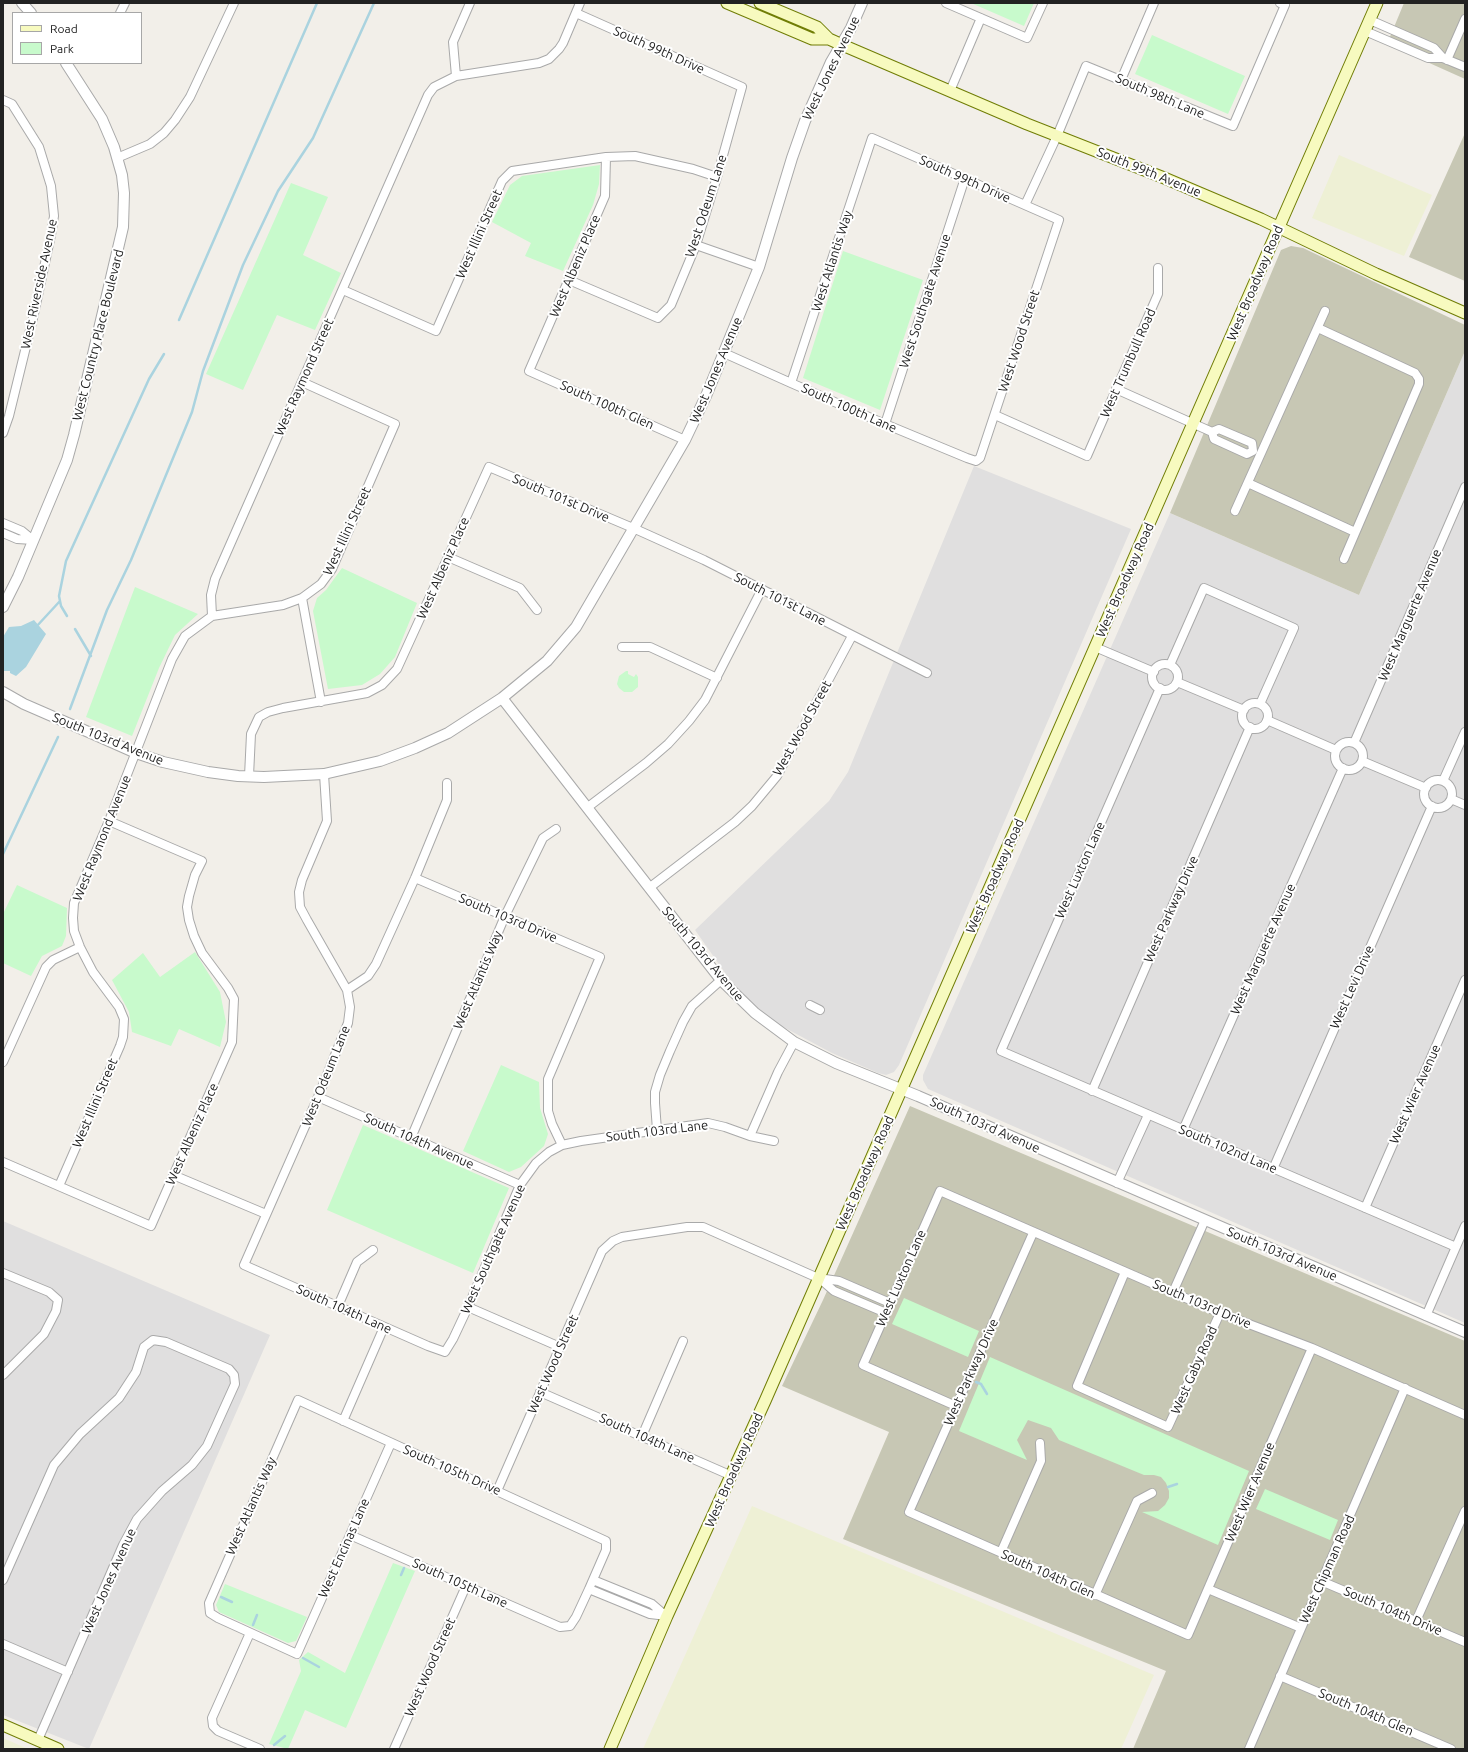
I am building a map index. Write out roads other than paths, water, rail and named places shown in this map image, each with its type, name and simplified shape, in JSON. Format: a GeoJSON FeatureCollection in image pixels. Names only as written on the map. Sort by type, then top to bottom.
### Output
{"type":"FeatureCollection","features":[{"type":"Feature","properties":{"kind":"main road","name":"South 99th Avenue"},"geometry":{"type":"LineString","coordinates":[[727,3],[812,39],[829,39]]}},
{"type":"Feature","properties":{"kind":"main road","name":"South 99th Avenue"},"geometry":{"type":"LineString","coordinates":[[760,3],[817,27],[829,39],[840,44],[1057,136],[1162,177],[1278,227],[1376,274],[1465,313]]}},
{"type":"Feature","properties":{"kind":"main road","name":"West Broadway Road"},"geometry":{"type":"LineString","coordinates":[[610,1749],[667,1616],[732,1476],[1095,646],[1194,424],[1278,227],[1377,3]]}},
{"type":"Feature","properties":{"kind":"main road"},"geometry":{"type":"LineString","coordinates":[[3,1726],[58,1749]]}},
{"type":"Feature","properties":{"kind":"street"},"geometry":{"type":"LineString","coordinates":[[22,3],[31,12]]}},
{"type":"Feature","properties":{"kind":"street"},"geometry":{"type":"LineString","coordinates":[[120,12],[125,3]]}},
{"type":"Feature","properties":{"kind":"street"},"geometry":{"type":"LineString","coordinates":[[456,76],[453,42],[470,3]]}},
{"type":"Feature","properties":{"kind":"street"},"geometry":{"type":"LineString","coordinates":[[576,13],[580,3]]}},
{"type":"Feature","properties":{"kind":"street","name":"West Jones Avenue"},"geometry":{"type":"LineString","coordinates":[[502,698],[547,661],[576,627],[685,440],[724,352],[759,267],[803,126],[840,44],[851,28],[862,3]]}},
{"type":"Feature","properties":{"kind":"street"},"geometry":{"type":"LineString","coordinates":[[946,3],[1027,38],[1043,3]]}},
{"type":"Feature","properties":{"kind":"street"},"geometry":{"type":"LineString","coordinates":[[1121,80],[1154,3]]}},
{"type":"Feature","properties":{"kind":"street"},"geometry":{"type":"LineString","coordinates":[[117,158],[150,144],[175,120],[190,97],[231,4]]}},
{"type":"Feature","properties":{"kind":"street","name":"South 98th Lane"},"geometry":{"type":"LineString","coordinates":[[1057,136],[1086,66],[1233,126],[1282,4]]}},
{"type":"Feature","properties":{"kind":"street","name":"West Raymond Street"},"geometry":{"type":"LineString","coordinates":[[212,616],[211,595],[214,579],[428,95],[434,87],[456,76],[539,63],[549,59],[559,49],[576,13]]}},
{"type":"Feature","properties":{"kind":"street","name":"South 99th Drive"},"geometry":{"type":"LineString","coordinates":[[576,13],[742,87]]}},
{"type":"Feature","properties":{"kind":"street"},"geometry":{"type":"LineString","coordinates":[[950,91],[982,18]]}},
{"type":"Feature","properties":{"kind":"street"},"geometry":{"type":"LineString","coordinates":[[1445,59],[1465,19]]}},
{"type":"Feature","properties":{"kind":"street"},"geometry":{"type":"LineString","coordinates":[[1370,20],[1434,48],[1445,59]]}},
{"type":"Feature","properties":{"kind":"street"},"geometry":{"type":"LineString","coordinates":[[1365,31],[1428,58],[1445,59],[1465,67]]}},
{"type":"Feature","properties":{"kind":"street","name":"West Country Place Boulevard"},"geometry":{"type":"LineString","coordinates":[[3,607],[62,472],[74,435],[121,239],[124,214],[124,193],[117,158],[107,129],[67,64]]}},
{"type":"Feature","properties":{"kind":"street","name":"West Odeum Lane"},"geometry":{"type":"LineString","coordinates":[[569,280],[658,318],[671,305],[696,245],[742,87]]}},
{"type":"Feature","properties":{"kind":"street","name":"West Riverside Avenue"},"geometry":{"type":"LineString","coordinates":[[3,100],[12,104],[39,147],[51,186],[54,216],[34,314],[9,416],[3,433]]}},
{"type":"Feature","properties":{"kind":"street"},"geometry":{"type":"LineString","coordinates":[[1025,205],[1057,136]]}},
{"type":"Feature","properties":{"kind":"street","name":"South 99th Drive"},"geometry":{"type":"LineString","coordinates":[[872,138],[1059,220]]}},
{"type":"Feature","properties":{"kind":"street","name":"West Atlantis Way"},"geometry":{"type":"LineString","coordinates":[[792,383],[872,138]]}},
{"type":"Feature","properties":{"kind":"street"},"geometry":{"type":"LineString","coordinates":[[606,157],[635,156],[693,168],[717,177]]}},
{"type":"Feature","properties":{"kind":"street","name":"West Illini Street"},"geometry":{"type":"LineString","coordinates":[[343,290],[436,331],[502,181],[512,171],[606,157]]}},
{"type":"Feature","properties":{"kind":"street","name":"West Albeniz Place"},"geometry":{"type":"LineString","coordinates":[[529,371],[605,196],[606,157]]}},
{"type":"Feature","properties":{"kind":"street","name":"West Southgate Avenue"},"geometry":{"type":"LineString","coordinates":[[884,424],[965,178]]}},
{"type":"Feature","properties":{"kind":"street","name":"West Wood Street"},"geometry":{"type":"LineString","coordinates":[[976,460],[980,458],[995,415],[1059,220]]}},
{"type":"Feature","properties":{"kind":"street"},"geometry":{"type":"LineString","coordinates":[[696,245],[759,267]]}},
{"type":"Feature","properties":{"kind":"street","name":"West Trumbull Road"},"geometry":{"type":"LineString","coordinates":[[995,415],[1087,456],[1158,294],[1158,268]]}},
{"type":"Feature","properties":{"kind":"street"},"geometry":{"type":"LineString","coordinates":[[1235,511],[1325,311]]}},
{"type":"Feature","properties":{"kind":"street"},"geometry":{"type":"LineString","coordinates":[[1318,328],[1415,373],[1419,379],[1419,384],[1344,559]]}},
{"type":"Feature","properties":{"kind":"street","name":"South 100th Lane"},"geometry":{"type":"LineString","coordinates":[[724,352],[884,424],[967,458],[976,460]]}},
{"type":"Feature","properties":{"kind":"street","name":"South 100th Glen"},"geometry":{"type":"LineString","coordinates":[[529,371],[685,440]]}},
{"type":"Feature","properties":{"kind":"street","name":"West Illini Street"},"geometry":{"type":"LineString","coordinates":[[212,616],[283,605],[302,598],[321,584],[332,568],[395,424],[302,382]]}},
{"type":"Feature","properties":{"kind":"street"},"geometry":{"type":"LineString","coordinates":[[1116,389],[1212,432],[1219,429],[1252,443],[1253,451]]}},
{"type":"Feature","properties":{"kind":"street"},"geometry":{"type":"LineString","coordinates":[[1212,432],[1214,439],[1247,454],[1253,451],[1261,454]]}},
{"type":"Feature","properties":{"kind":"street","name":"West Albeniz Place"},"geometry":{"type":"LineString","coordinates":[[248,776],[251,734],[259,717],[268,712],[283,708],[367,693],[382,685],[397,669],[489,467]]}},
{"type":"Feature","properties":{"kind":"street","name":"South 101st Drive"},"geometry":{"type":"LineString","coordinates":[[489,467],[633,528]]}},
{"type":"Feature","properties":{"kind":"street"},"geometry":{"type":"LineString","coordinates":[[1248,483],[1355,532]]}},
{"type":"Feature","properties":{"kind":"street","name":"West Marguerte Avenue"},"geometry":{"type":"LineString","coordinates":[[1354,743],[1465,487]]}},
{"type":"Feature","properties":{"kind":"street"},"geometry":{"type":"LineString","coordinates":[[3,523],[22,531],[33,540]]}},
{"type":"Feature","properties":{"kind":"street","name":"South 101st Lane"},"geometry":{"type":"LineString","coordinates":[[633,528],[704,560],[927,673]]}},
{"type":"Feature","properties":{"kind":"street"},"geometry":{"type":"LineString","coordinates":[[3,533],[17,539],[33,540]]}},
{"type":"Feature","properties":{"kind":"street"},"geometry":{"type":"LineString","coordinates":[[448,558],[520,588],[537,610]]}},
{"type":"Feature","properties":{"kind":"street"},"geometry":{"type":"LineString","coordinates":[[1170,665],[1204,588],[1294,628],[1260,704]]}},
{"type":"Feature","properties":{"kind":"street"},"geometry":{"type":"LineString","coordinates":[[588,807],[646,763],[668,744],[689,721],[705,700],[762,589]]}},
{"type":"Feature","properties":{"kind":"street"},"geometry":{"type":"LineString","coordinates":[[302,598],[321,702]]}},
{"type":"Feature","properties":{"kind":"street"},"geometry":{"type":"LineString","coordinates":[[136,753],[176,650],[185,636],[212,616]]}},
{"type":"Feature","properties":{"kind":"street","name":"West Wood Street"},"geometry":{"type":"LineString","coordinates":[[649,888],[735,822],[752,806],[777,776],[852,636]]}},
{"type":"Feature","properties":{"kind":"street"},"geometry":{"type":"LineString","coordinates":[[1095,646],[1154,672]]}},
{"type":"Feature","properties":{"kind":"street"},"geometry":{"type":"LineString","coordinates":[[622,647],[650,647],[717,678]]}},
{"type":"Feature","properties":{"kind":"street"},"geometry":{"type":"LineString","coordinates":[[1166,664],[1170,665],[1178,674],[1177,682],[1170,689],[1160,688],[1154,681],[1154,672],[1159,666],[1166,664]]}},
{"type":"Feature","properties":{"kind":"street"},"geometry":{"type":"LineString","coordinates":[[1177,682],[1244,710]]}},
{"type":"Feature","properties":{"kind":"street","name":"West Luxton Lane"},"geometry":{"type":"LineString","coordinates":[[1001,1051],[1160,688]]}},
{"type":"Feature","properties":{"kind":"street","name":"South 103rd Avenue"},"geometry":{"type":"LineString","coordinates":[[3,692],[24,704],[136,753],[184,767],[215,773],[248,776],[302,776],[324,774],[380,761],[415,748],[448,733],[502,698],[721,980],[754,1012],[794,1042],[836,1063],[1465,1332]]}},
{"type":"Feature","properties":{"kind":"street"},"geometry":{"type":"LineString","coordinates":[[1252,703],[1260,704],[1268,713],[1267,720],[1258,729],[1250,728],[1246,725],[1243,719],[1244,710],[1252,703]]}},
{"type":"Feature","properties":{"kind":"street"},"geometry":{"type":"LineString","coordinates":[[1267,720],[1336,750]]}},
{"type":"Feature","properties":{"kind":"street","name":"West Parkway Drive"},"geometry":{"type":"LineString","coordinates":[[1092,1091],[1250,728]]}},
{"type":"Feature","properties":{"kind":"street"},"geometry":{"type":"LineString","coordinates":[[1443,781],[1465,732]]}},
{"type":"Feature","properties":{"kind":"street"},"geometry":{"type":"LineString","coordinates":[[1344,743],[1354,743],[1361,750],[1362,761],[1354,769],[1347,770],[1338,765],[1335,759],[1336,750],[1344,743]]}},
{"type":"Feature","properties":{"kind":"street","name":"West Raymond Avenue"},"geometry":{"type":"LineString","coordinates":[[80,947],[74,930],[74,903],[136,753]]}},
{"type":"Feature","properties":{"kind":"street"},"geometry":{"type":"LineString","coordinates":[[1362,761],[1426,788]]}},
{"type":"Feature","properties":{"kind":"street","name":"West Marguerte Avenue"},"geometry":{"type":"LineString","coordinates":[[1183,1130],[1343,768]]}},
{"type":"Feature","properties":{"kind":"street"},"geometry":{"type":"LineString","coordinates":[[324,774],[327,821],[302,880],[299,892],[300,907],[347,990],[368,976],[376,964],[415,878],[447,800],[447,783]]}},
{"type":"Feature","properties":{"kind":"street"},"geometry":{"type":"LineString","coordinates":[[1435,780],[1443,781],[1447,783],[1452,791],[1451,799],[1449,803],[1441,808],[1432,806],[1426,800],[1424,794],[1426,788],[1435,780]]}},
{"type":"Feature","properties":{"kind":"street"},"geometry":{"type":"LineString","coordinates":[[1451,799],[1465,805]]}},
{"type":"Feature","properties":{"kind":"street","name":"West Levi Drive"},"geometry":{"type":"LineString","coordinates":[[1272,1168],[1432,806]]}},
{"type":"Feature","properties":{"kind":"street","name":"West Albeniz Place"},"geometry":{"type":"LineString","coordinates":[[59,1186],[151,1226],[232,1042],[234,999],[228,988],[202,953],[194,936],[189,920],[187,907],[189,896],[195,875],[202,861],[109,821]]}},
{"type":"Feature","properties":{"kind":"street","name":"West Atlantis Way"},"geometry":{"type":"LineString","coordinates":[[411,1138],[505,916],[543,838],[556,829]]}},
{"type":"Feature","properties":{"kind":"street","name":"South 103rd Drive"},"geometry":{"type":"LineString","coordinates":[[415,878],[600,958],[548,1079],[548,1111],[552,1124],[562,1145]]}},
{"type":"Feature","properties":{"kind":"street"},"geometry":{"type":"LineString","coordinates":[[3,1062],[46,967],[54,960],[80,947]]}},
{"type":"Feature","properties":{"kind":"street","name":"West Illini Street"},"geometry":{"type":"LineString","coordinates":[[59,1186],[123,1037],[124,1019],[119,1007],[93,972],[80,947]]}},
{"type":"Feature","properties":{"kind":"street"},"geometry":{"type":"LineString","coordinates":[[657,1130],[655,1092],[670,1050],[692,1006],[721,980]]}},
{"type":"Feature","properties":{"kind":"street","name":"West Wier Avenue"},"geometry":{"type":"LineString","coordinates":[[1365,1208],[1465,980]]}},
{"type":"Feature","properties":{"kind":"street","name":"West Odeum Lane"},"geometry":{"type":"LineString","coordinates":[[244,1265],[318,1097],[348,1023],[350,1007],[347,990]]}},
{"type":"Feature","properties":{"kind":"street"},"geometry":{"type":"LineString","coordinates":[[810,1005],[820,1010]]}},
{"type":"Feature","properties":{"kind":"street"},"geometry":{"type":"LineString","coordinates":[[750,1136],[778,1072],[794,1042]]}},
{"type":"Feature","properties":{"kind":"street","name":"South 102nd Lane"},"geometry":{"type":"LineString","coordinates":[[1001,1051],[1456,1247]]}},
{"type":"Feature","properties":{"kind":"street","name":"South 104th Avenue"},"geometry":{"type":"LineString","coordinates":[[318,1097],[520,1185]]}},
{"type":"Feature","properties":{"kind":"street"},"geometry":{"type":"LineString","coordinates":[[1117,1183],[1148,1115]]}},
{"type":"Feature","properties":{"kind":"street","name":"South 103rd Lane"},"geometry":{"type":"LineString","coordinates":[[562,1145],[708,1123],[725,1127],[750,1136],[774,1141]]}},
{"type":"Feature","properties":{"kind":"street","name":"West Southgate Avenue"},"geometry":{"type":"LineString","coordinates":[[445,1352],[453,1340],[468,1307],[520,1185],[536,1163],[548,1152],[562,1145]]}},
{"type":"Feature","properties":{"kind":"street"},"geometry":{"type":"LineString","coordinates":[[3,1162],[59,1186]]}},
{"type":"Feature","properties":{"kind":"street"},"geometry":{"type":"LineString","coordinates":[[173,1175],[266,1214]]}},
{"type":"Feature","properties":{"kind":"street","name":"West Luxton Lane"},"geometry":{"type":"LineString","coordinates":[[940,1191],[863,1365],[956,1406]]}},
{"type":"Feature","properties":{"kind":"street","name":"South 103rd Drive"},"geometry":{"type":"LineString","coordinates":[[940,1191],[1033,1233],[1220,1313],[1312,1348],[1465,1415]]}},
{"type":"Feature","properties":{"kind":"street"},"geometry":{"type":"LineString","coordinates":[[1173,1292],[1205,1220]]}},
{"type":"Feature","properties":{"kind":"street"},"geometry":{"type":"LineString","coordinates":[[1426,1316],[1465,1226]]}},
{"type":"Feature","properties":{"kind":"street","name":"West Wood Street"},"geometry":{"type":"LineString","coordinates":[[497,1491],[602,1251],[613,1241],[622,1237],[687,1227],[703,1227],[818,1278]]}},
{"type":"Feature","properties":{"kind":"street","name":"West Parkway Drive"},"geometry":{"type":"LineString","coordinates":[[909,1512],[1033,1233]]}},
{"type":"Feature","properties":{"kind":"street"},"geometry":{"type":"LineString","coordinates":[[338,1306],[357,1262],[373,1250]]}},
{"type":"Feature","properties":{"kind":"street","name":"South 104th Lane"},"geometry":{"type":"LineString","coordinates":[[244,1265],[384,1327],[445,1352]]}},
{"type":"Feature","properties":{"kind":"street","name":"West Gaby Road"},"geometry":{"type":"LineString","coordinates":[[1125,1272],[1078,1386],[1168,1427],[1220,1313]]}},
{"type":"Feature","properties":{"kind":"street"},"geometry":{"type":"LineString","coordinates":[[3,1273],[49,1292],[58,1300],[56,1311],[44,1334],[3,1374]]}},
{"type":"Feature","properties":{"kind":"street"},"geometry":{"type":"LineString","coordinates":[[818,1278],[839,1282],[890,1303]]}},
{"type":"Feature","properties":{"kind":"street"},"geometry":{"type":"LineString","coordinates":[[818,1278],[834,1291],[886,1313]]}},
{"type":"Feature","properties":{"kind":"street"},"geometry":{"type":"LineString","coordinates":[[468,1307],[560,1347]]}},
{"type":"Feature","properties":{"kind":"street"},"geometry":{"type":"LineString","coordinates":[[343,1421],[384,1327]]}},
{"type":"Feature","properties":{"kind":"street","name":"West Jones Avenue"},"geometry":{"type":"LineString","coordinates":[[3,1580],[54,1465],[80,1434],[120,1398],[136,1372],[144,1347],[153,1340],[166,1342],[229,1369],[234,1375],[235,1384],[207,1446],[192,1465],[162,1490],[137,1519],[123,1545],[38,1740]]}},
{"type":"Feature","properties":{"kind":"street"},"geometry":{"type":"LineString","coordinates":[[642,1436],[683,1341]]}},
{"type":"Feature","properties":{"kind":"street","name":"West Wier Avenue"},"geometry":{"type":"LineString","coordinates":[[1188,1635],[1312,1348]]}},
{"type":"Feature","properties":{"kind":"street","name":"West Chipman Road"},"geometry":{"type":"LineString","coordinates":[[1249,1749],[1405,1388]]}},
{"type":"Feature","properties":{"kind":"street","name":"South 104th Lane"},"geometry":{"type":"LineString","coordinates":[[540,1392],[732,1476]]}},
{"type":"Feature","properties":{"kind":"street","name":"West Atlantis Way"},"geometry":{"type":"LineString","coordinates":[[250,1633],[210,1613],[209,1603],[298,1400]]}},
{"type":"Feature","properties":{"kind":"street","name":"South 105th Drive"},"geometry":{"type":"LineString","coordinates":[[298,1400],[606,1541],[606,1550],[593,1580]]}},
{"type":"Feature","properties":{"kind":"street","name":"West Encinas Lane"},"geometry":{"type":"LineString","coordinates":[[250,1633],[297,1654],[391,1443]]}},
{"type":"Feature","properties":{"kind":"street"},"geometry":{"type":"LineString","coordinates":[[1001,1552],[1041,1461],[1040,1443]]}},
{"type":"Feature","properties":{"kind":"street"},"geometry":{"type":"LineString","coordinates":[[1095,1595],[1137,1501],[1152,1493]]}},
{"type":"Feature","properties":{"kind":"street"},"geometry":{"type":"LineString","coordinates":[[1416,1621],[1465,1511]]}},
{"type":"Feature","properties":{"kind":"street","name":"South 104th Glen"},"geometry":{"type":"LineString","coordinates":[[909,1512],[1188,1635]]}},
{"type":"Feature","properties":{"kind":"street","name":"South 105th Lane"},"geometry":{"type":"LineString","coordinates":[[350,1535],[560,1627],[570,1626],[576,1617],[589,1589]]}},
{"type":"Feature","properties":{"kind":"street"},"geometry":{"type":"LineString","coordinates":[[593,1580],[652,1604],[667,1616],[650,1614],[589,1589],[593,1580]]}},
{"type":"Feature","properties":{"kind":"street","name":"South 104th Drive"},"geometry":{"type":"LineString","coordinates":[[1321,1580],[1465,1642]]}},
{"type":"Feature","properties":{"kind":"street","name":"West Wood Street"},"geometry":{"type":"LineString","coordinates":[[394,1749],[466,1586]]}},
{"type":"Feature","properties":{"kind":"street"},"geometry":{"type":"LineString","coordinates":[[1208,1589],[1301,1628]]}},
{"type":"Feature","properties":{"kind":"street"},"geometry":{"type":"LineString","coordinates":[[250,1633],[212,1718],[213,1726],[218,1731],[260,1749]]}},
{"type":"Feature","properties":{"kind":"street"},"geometry":{"type":"LineString","coordinates":[[3,1644],[68,1672]]}},
{"type":"Feature","properties":{"kind":"street","name":"South 104th Glen"},"geometry":{"type":"LineString","coordinates":[[1280,1676],[1451,1749]]}},
{"type":"Feature","properties":{"kind":"water"},"geometry":{"type":"Polygon","coordinates":[[[34,620],[46,634],[26,667],[16,676],[10,673],[10,671],[3,671],[3,637],[9,627],[21,626],[34,620]]]}},
{"type":"Feature","properties":{"kind":"waterway"},"geometry":{"type":"LineString","coordinates":[[179,320],[317,3]]}},
{"type":"Feature","properties":{"kind":"waterway"},"geometry":{"type":"LineString","coordinates":[[70,709],[107,610],[131,560],[192,412],[203,371],[243,265],[278,191],[313,138],[374,3]]}},
{"type":"Feature","properties":{"kind":"waterway"},"geometry":{"type":"LineString","coordinates":[[67,616],[61,606],[59,596],[66,561],[149,379],[164,354]]}},
{"type":"Feature","properties":{"kind":"waterway"},"geometry":{"type":"LineString","coordinates":[[36,627],[60,601]]}},
{"type":"Feature","properties":{"kind":"waterway"},"geometry":{"type":"LineString","coordinates":[[75,629],[91,656]]}},
{"type":"Feature","properties":{"kind":"waterway"},"geometry":{"type":"LineString","coordinates":[[3,854],[58,737]]}},
{"type":"Feature","properties":{"kind":"waterway"},"geometry":{"type":"LineString","coordinates":[[976,1382],[981,1384],[987,1394]]}},
{"type":"Feature","properties":{"kind":"waterway"},"geometry":{"type":"LineString","coordinates":[[1168,1487],[1177,1484]]}},
{"type":"Feature","properties":{"kind":"waterway"},"geometry":{"type":"LineString","coordinates":[[401,1575],[404,1568]]}},
{"type":"Feature","properties":{"kind":"waterway"},"geometry":{"type":"LineString","coordinates":[[221,1597],[232,1602]]}},
{"type":"Feature","properties":{"kind":"waterway"},"geometry":{"type":"LineString","coordinates":[[253,1625],[257,1615]]}},
{"type":"Feature","properties":{"kind":"waterway"},"geometry":{"type":"LineString","coordinates":[[303,1658],[319,1667]]}},
{"type":"Feature","properties":{"kind":"waterway"},"geometry":{"type":"LineString","coordinates":[[274,1745],[285,1736]]}}]}
